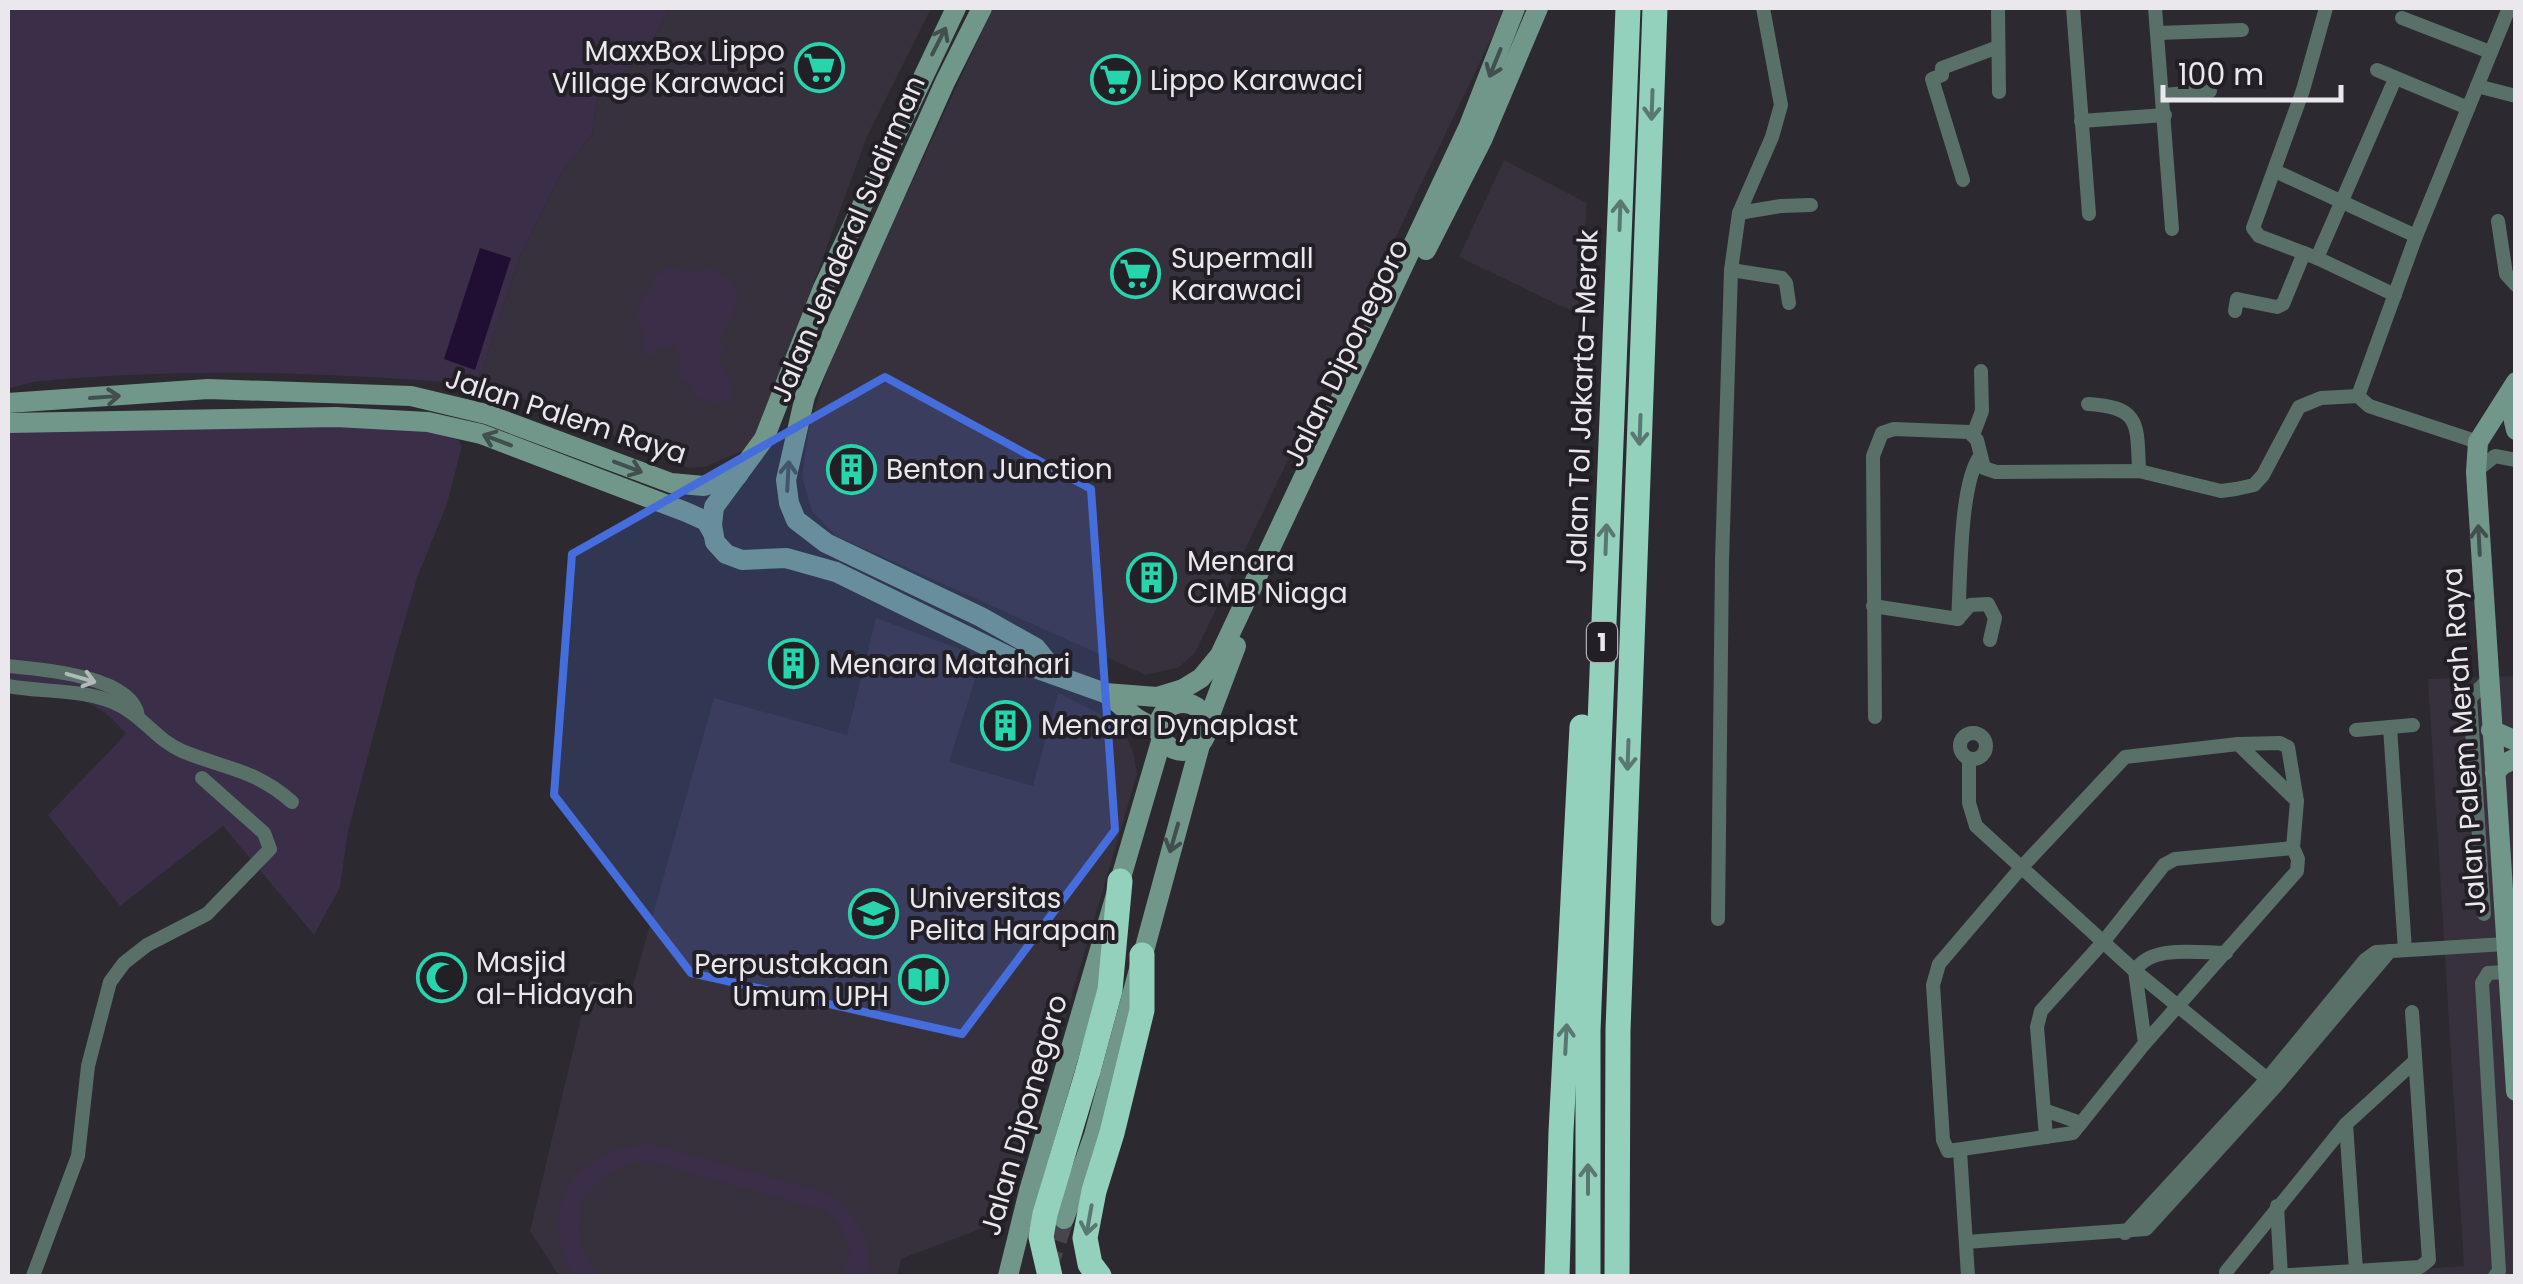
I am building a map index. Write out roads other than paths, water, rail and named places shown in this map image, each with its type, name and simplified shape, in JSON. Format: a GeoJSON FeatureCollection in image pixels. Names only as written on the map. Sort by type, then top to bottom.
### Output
{"type":"FeatureCollection","features":[{"type":"Feature","properties":{"kind":"highway","name":"Jalan Tol Jakarta–Merak"},"geometry":{"type":"LineString","coordinates":[[1588,1276],[1588,1030],[1628,8]]}},
{"type":"Feature","properties":{"kind":"highway","name":"1"},"geometry":{"type":"LineString","coordinates":[[1617,1276],[1619,1011],[1655,8]]}},
{"type":"Feature","properties":{"kind":"highway"},"geometry":{"type":"LineString","coordinates":[[1557,1276],[1584,700],[1604,594]]}},
{"type":"Feature","properties":{"kind":"highway"},"geometry":{"type":"LineString","coordinates":[[1050,1276],[1041,1237],[1045,1214],[1110,990],[1120,881]]}},
{"type":"Feature","properties":{"kind":"highway"},"geometry":{"type":"LineString","coordinates":[[1100,1276],[1090,1264],[1085,1238],[1142,1010],[1142,955]]}},
{"type":"Feature","properties":{"kind":"street","name":"Jalan Jenderal Sudirman"},"geometry":{"type":"LineString","coordinates":[[740,474],[764,439],[823,288],[956,8]]}},
{"type":"Feature","properties":{"kind":"street","name":"Jalan Jenderal Sudirman"},"geometry":{"type":"LineString","coordinates":[[826,543],[796,520],[788,502],[786,480],[805,396],[982,8]]}},
{"type":"Feature","properties":{"kind":"street","name":"Jalan Diponegoro"},"geometry":{"type":"LineString","coordinates":[[1184,689],[1200,678],[1224,646],[1469,126],[1515,8]]}},
{"type":"Feature","properties":{"kind":"street","name":"Jalan Diponegoro"},"geometry":{"type":"LineString","coordinates":[[1208,723],[1222,679],[1498,105],[1538,8]]}},
{"type":"Feature","properties":{"kind":"street"},"geometry":{"type":"LineString","coordinates":[[1718,920],[1722,561],[1731,270],[1739,213],[1772,137],[1781,105],[1763,8]]}},
{"type":"Feature","properties":{"kind":"street"},"geometry":{"type":"LineString","coordinates":[[1998,8],[1999,92]]}},
{"type":"Feature","properties":{"kind":"street"},"geometry":{"type":"LineString","coordinates":[[2072,8],[2088,214]]}},
{"type":"Feature","properties":{"kind":"street"},"geometry":{"type":"LineString","coordinates":[[2156,8],[2172,229]]}},
{"type":"Feature","properties":{"kind":"street"},"geometry":{"type":"LineString","coordinates":[[2326,8],[2304,90],[2254,224],[2256,232],[2394,294]]}},
{"type":"Feature","properties":{"kind":"street"},"geometry":{"type":"LineString","coordinates":[[2358,396],[2416,236],[2509,8]]}},
{"type":"Feature","properties":{"kind":"street"},"geometry":{"type":"LineString","coordinates":[[2402,18],[2490,52]]}},
{"type":"Feature","properties":{"kind":"street"},"geometry":{"type":"LineString","coordinates":[[2158,34],[2242,30]]}},
{"type":"Feature","properties":{"kind":"street"},"geometry":{"type":"LineString","coordinates":[[1964,180],[1932,80],[1942,75],[1942,68],[1998,48]]}},
{"type":"Feature","properties":{"kind":"street"},"geometry":{"type":"LineString","coordinates":[[2376,70],[2468,108]]}},
{"type":"Feature","properties":{"kind":"street"},"geometry":{"type":"LineString","coordinates":[[2234,311],[2238,299],[2277,308],[2283,304],[2341,201],[2395,79]]}},
{"type":"Feature","properties":{"kind":"street"},"geometry":{"type":"LineString","coordinates":[[908,108],[946,82]]}},
{"type":"Feature","properties":{"kind":"street"},"geometry":{"type":"LineString","coordinates":[[2476,86],[2516,96]]}},
{"type":"Feature","properties":{"kind":"street"},"geometry":{"type":"LineString","coordinates":[[2163,96],[2210,92]]}},
{"type":"Feature","properties":{"kind":"street"},"geometry":{"type":"LineString","coordinates":[[1469,126],[1498,105]]}},
{"type":"Feature","properties":{"kind":"street"},"geometry":{"type":"LineString","coordinates":[[2081,121],[2164,115]]}},
{"type":"Feature","properties":{"kind":"street"},"geometry":{"type":"LineString","coordinates":[[2275,170],[2416,236]]}},
{"type":"Feature","properties":{"kind":"street"},"geometry":{"type":"LineString","coordinates":[[1739,213],[1811,205]]}},
{"type":"Feature","properties":{"kind":"street"},"geometry":{"type":"LineString","coordinates":[[2498,221],[2506,274],[2516,285]]}},
{"type":"Feature","properties":{"kind":"street"},"geometry":{"type":"LineString","coordinates":[[1731,270],[1782,278],[1788,303]]}},
{"type":"Feature","properties":{"kind":"street"},"geometry":{"type":"LineString","coordinates":[[794,365],[840,318]]}},
{"type":"Feature","properties":{"kind":"street"},"geometry":{"type":"LineString","coordinates":[[1981,371],[1982,412],[1973,435],[1984,468],[1996,472],[2139,472],[2221,491],[2254,485],[2299,407],[2321,398],[2358,396],[2368,406],[2478,442]]}},
{"type":"Feature","properties":{"kind":"street"},"geometry":{"type":"LineString","coordinates":[[1336,436],[1347,385]]}},
{"type":"Feature","properties":{"kind":"street","name":"Jalan Palem Merah Raya"},"geometry":{"type":"LineString","coordinates":[[2512,388],[2516,430]]}},
{"type":"Feature","properties":{"kind":"street","name":"Jalan Palem Merah Raya"},"geometry":{"type":"LineString","coordinates":[[2512,388],[2478,442],[2476,472],[2494,774],[2488,816],[2492,881],[2505,944],[2516,1091]]}},
{"type":"Feature","properties":{"kind":"street","name":"Jalan Palem Raya"},"geometry":{"type":"LineString","coordinates":[[8,404],[208,390],[411,396],[486,414],[668,494],[706,522],[720,549],[731,557],[801,560],[872,587],[1024,664],[1105,693],[1161,735]]}},
{"type":"Feature","properties":{"kind":"street"},"geometry":{"type":"LineString","coordinates":[[2088,404],[2115,406],[2130,417],[2138,438],[2139,472]]}},
{"type":"Feature","properties":{"kind":"street","name":"Jalan Palem Raya"},"geometry":{"type":"LineString","coordinates":[[8,422],[260,417],[428,422],[481,434],[668,494],[740,474]]}},
{"type":"Feature","properties":{"kind":"street"},"geometry":{"type":"LineString","coordinates":[[1875,717],[1873,456],[1879,436],[1894,429],[1959,429],[1973,435]]}},
{"type":"Feature","properties":{"kind":"street"},"geometry":{"type":"LineString","coordinates":[[1958,619],[1964,508],[1970,475],[1980,456]]}},
{"type":"Feature","properties":{"kind":"street"},"geometry":{"type":"LineString","coordinates":[[2476,472],[2494,456],[2516,460]]}},
{"type":"Feature","properties":{"kind":"street"},"geometry":{"type":"LineString","coordinates":[[713,533],[714,506],[740,474]]}},
{"type":"Feature","properties":{"kind":"street","name":"Jalan Palem Raya"},"geometry":{"type":"LineString","coordinates":[[826,543],[1036,648],[1058,674]]}},
{"type":"Feature","properties":{"kind":"street"},"geometry":{"type":"LineString","coordinates":[[895,600],[949,602]]}},
{"type":"Feature","properties":{"kind":"street"},"geometry":{"type":"LineString","coordinates":[[1958,619],[1970,605],[1988,604],[1995,618],[1990,640]]}},
{"type":"Feature","properties":{"kind":"street"},"geometry":{"type":"LineString","coordinates":[[1873,606],[1958,619]]}},
{"type":"Feature","properties":{"kind":"street"},"geometry":{"type":"LineString","coordinates":[[1222,679],[1224,646]]}},
{"type":"Feature","properties":{"kind":"street"},"geometry":{"type":"LineString","coordinates":[[8,666],[52,670],[110,687],[132,700],[138,717]]}},
{"type":"Feature","properties":{"kind":"street"},"geometry":{"type":"LineString","coordinates":[[2487,680],[2470,698],[2488,816]]}},
{"type":"Feature","properties":{"kind":"street"},"geometry":{"type":"LineString","coordinates":[[8,686],[90,696],[119,705],[138,717],[162,742],[258,776],[292,802]]}},
{"type":"Feature","properties":{"kind":"street","name":"Jalan Palem Raya"},"geometry":{"type":"LineString","coordinates":[[1105,693],[1157,697],[1184,689]]}},
{"type":"Feature","properties":{"kind":"street"},"geometry":{"type":"LineString","coordinates":[[1064,1218],[1094,1135],[1200,744],[1208,731],[1208,723],[1196,706],[1180,703],[1162,716],[1161,735],[1180,751],[1200,744]]}},
{"type":"Feature","properties":{"kind":"street"},"geometry":{"type":"LineString","coordinates":[[2356,730],[2413,725]]}},
{"type":"Feature","properties":{"kind":"street"},"geometry":{"type":"LineString","coordinates":[[2390,728],[2397,950]]}},
{"type":"Feature","properties":{"kind":"street"},"geometry":{"type":"LineString","coordinates":[[2491,730],[2516,741]]}},
{"type":"Feature","properties":{"kind":"street","name":"Jalan Diponegoro"},"geometry":{"type":"LineString","coordinates":[[1008,1276],[1029,1190],[1161,735]]}},
{"type":"Feature","properties":{"kind":"street"},"geometry":{"type":"LineString","coordinates":[[2280,743],[2288,748],[2297,801],[2293,848],[2297,870],[2144,1043],[2081,1124],[2067,1135],[1948,1151],[1943,1140],[1934,973],[2020,869],[2125,757],[2238,744],[2280,743]]}},
{"type":"Feature","properties":{"kind":"street"},"geometry":{"type":"LineString","coordinates":[[2238,744],[2297,801]]}},
{"type":"Feature","properties":{"kind":"street"},"geometry":{"type":"LineString","coordinates":[[1969,758],[1972,818],[2020,869],[2135,971],[2271,1082]]}},
{"type":"Feature","properties":{"kind":"street"},"geometry":{"type":"LineString","coordinates":[[2494,774],[2516,758]]}},
{"type":"Feature","properties":{"kind":"street"},"geometry":{"type":"LineString","coordinates":[[33,1276],[78,1156],[88,1066],[110,982],[124,963],[147,945],[207,914],[270,850],[264,833],[202,778]]}},
{"type":"Feature","properties":{"kind":"street"},"geometry":{"type":"LineString","coordinates":[[2046,1137],[2038,1019],[2041,1011],[2169,861],[2293,848]]}},
{"type":"Feature","properties":{"kind":"street"},"geometry":{"type":"LineString","coordinates":[[2484,914],[2492,881]]}},
{"type":"Feature","properties":{"kind":"street"},"geometry":{"type":"LineString","coordinates":[[1966,1242],[2125,1233],[2271,1082],[2365,960],[2376,952],[2505,944]]}},
{"type":"Feature","properties":{"kind":"street"},"geometry":{"type":"LineString","coordinates":[[2144,1043],[2135,971],[2147,956],[2226,953]]}},
{"type":"Feature","properties":{"kind":"street"},"geometry":{"type":"LineString","coordinates":[[2495,1276],[2498,1271],[2482,982],[2488,974],[2507,972]]}},
{"type":"Feature","properties":{"kind":"street"},"geometry":{"type":"LineString","coordinates":[[2277,1206],[2279,1276],[2420,1267],[2429,1260],[2412,1012]]}},
{"type":"Feature","properties":{"kind":"street"},"geometry":{"type":"LineString","coordinates":[[2226,1276],[2277,1206],[2346,1124],[2414,1062]]}},
{"type":"Feature","properties":{"kind":"street"},"geometry":{"type":"LineString","coordinates":[[2044,1110],[2081,1124]]}},
{"type":"Feature","properties":{"kind":"street"},"geometry":{"type":"LineString","coordinates":[[2346,1124],[2356,1270]]}},
{"type":"Feature","properties":{"kind":"street"},"geometry":{"type":"LineString","coordinates":[[1960,1151],[1968,1276]]}},
{"type":"Feature","properties":{"kind":"tunnel"},"geometry":{"type":"LineString","coordinates":[[1047,1269],[1064,1219]]}},
{"type":"Feature","properties":{"kind":"place","name":"MaxxBox Lippo Village Karawaci"},"geometry":{"type":"Point","coordinates":[820,67]}},
{"type":"Feature","properties":{"kind":"place","name":"Lippo Karawaci"},"geometry":{"type":"Point","coordinates":[1115,80]}},
{"type":"Feature","properties":{"kind":"place","name":"Supermall Karawaci"},"geometry":{"type":"Point","coordinates":[1136,274]}},
{"type":"Feature","properties":{"kind":"place","name":"Benton Junction"},"geometry":{"type":"Point","coordinates":[851,469]}},
{"type":"Feature","properties":{"kind":"place","name":"Menara CIMB Niaga"},"geometry":{"type":"Point","coordinates":[1152,577]}},
{"type":"Feature","properties":{"kind":"place","name":"Menara Matahari"},"geometry":{"type":"Point","coordinates":[794,664]}},
{"type":"Feature","properties":{"kind":"place","name":"Menara Dynaplast"},"geometry":{"type":"Point","coordinates":[1006,725]}},
{"type":"Feature","properties":{"kind":"place","name":"Universitas Pelita Harapan"},"geometry":{"type":"Point","coordinates":[874,914]}},
{"type":"Feature","properties":{"kind":"place","name":"Masjid al-Hidayah"},"geometry":{"type":"Point","coordinates":[441,978]}},
{"type":"Feature","properties":{"kind":"place","name":"Perpustakaan Umum UPH"},"geometry":{"type":"Point","coordinates":[924,980]}}]}
